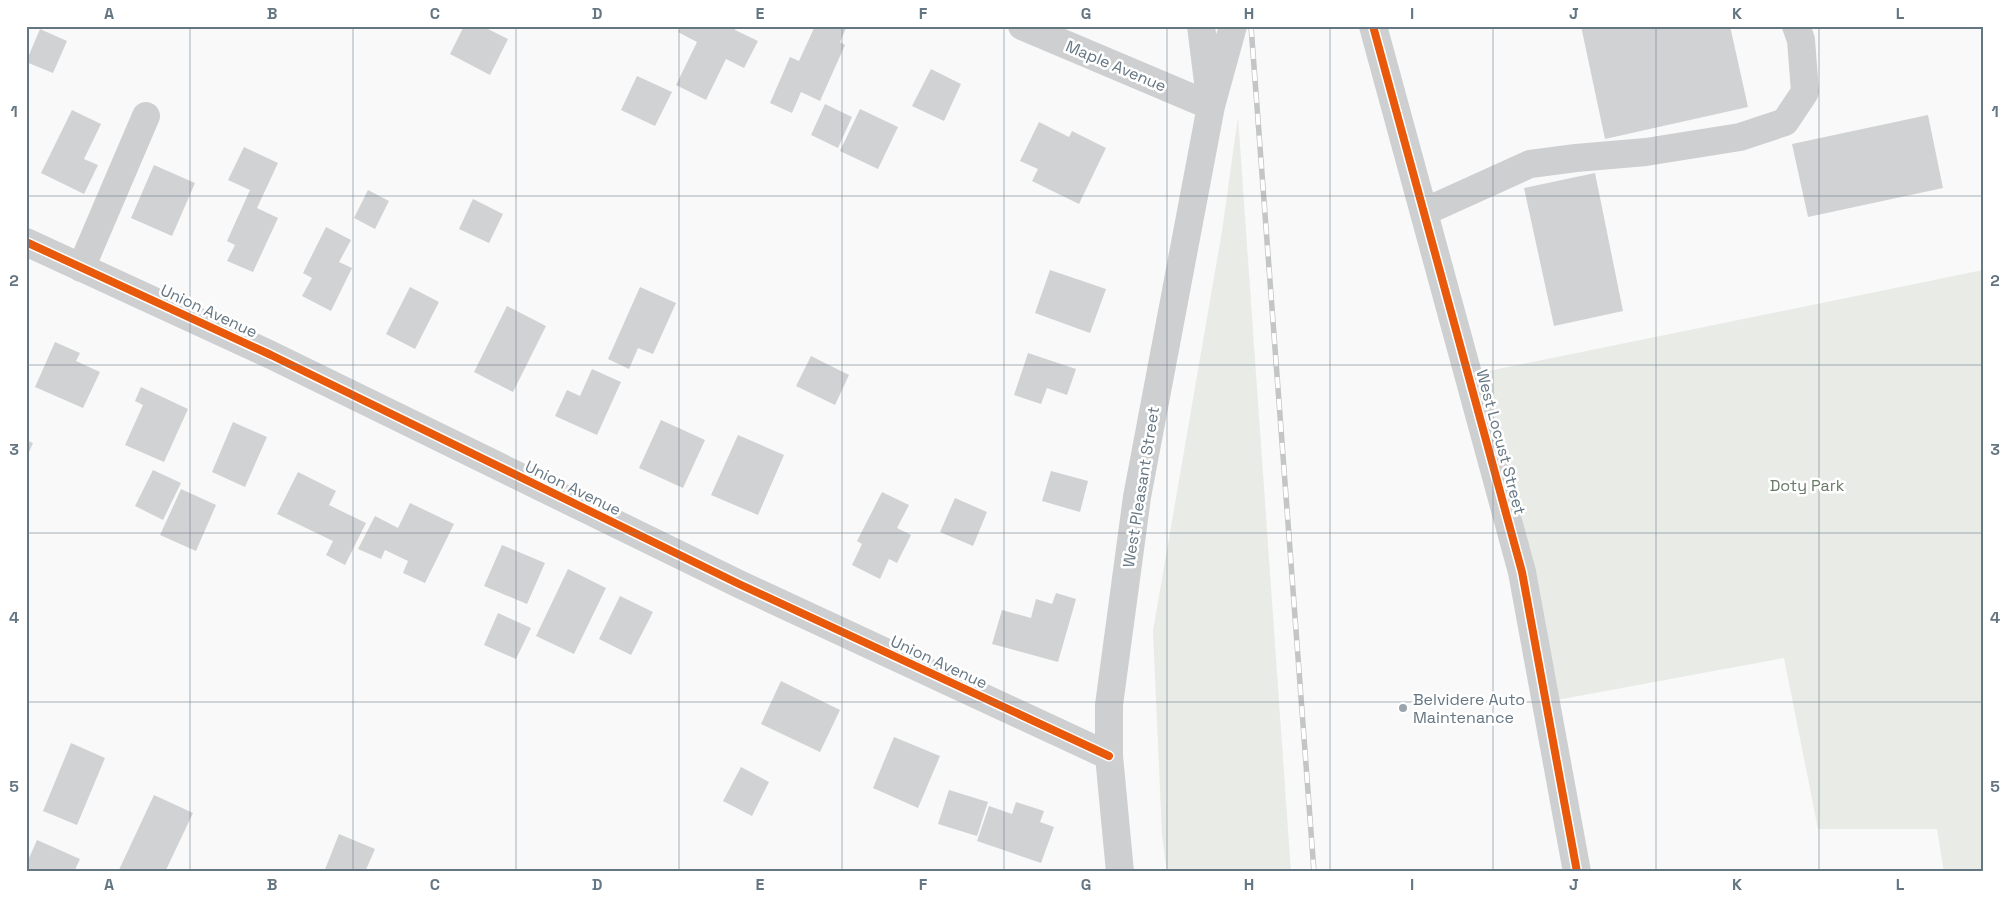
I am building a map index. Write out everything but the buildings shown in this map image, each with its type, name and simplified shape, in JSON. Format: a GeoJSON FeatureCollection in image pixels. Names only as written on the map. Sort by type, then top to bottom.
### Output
{"type":"FeatureCollection","features":[{"type":"Feature","properties":{"kind":"street","name":"Maple Avenue"},"geometry":{"type":"LineString","coordinates":[[1022,26],[1211,106]]}},
{"type":"Feature","properties":{"kind":"street","name":"West Pleasant Street"},"geometry":{"type":"LineString","coordinates":[[1201,26],[1211,106]]}},
{"type":"Feature","properties":{"kind":"street","name":"West Pleasant Street"},"geometry":{"type":"LineString","coordinates":[[1120,872],[1110,756],[1109,705],[1137,497],[1211,106],[1233,26]]}},
{"type":"Feature","properties":{"kind":"street","name":"West Locust Street"},"geometry":{"type":"LineString","coordinates":[[1373,26],[1522,572],[1577,872]]}},
{"type":"Feature","properties":{"kind":"street"},"geometry":{"type":"LineString","coordinates":[[1424,212],[1530,164],[1646,152],[1740,137],[1785,122],[1805,92],[1800,40],[1796,26]]}},
{"type":"Feature","properties":{"kind":"street"},"geometry":{"type":"LineString","coordinates":[[81,268],[146,116]]}},
{"type":"Feature","properties":{"kind":"street","name":"Union Avenue"},"geometry":{"type":"LineString","coordinates":[[26,242],[271,355],[739,584],[1110,756]]}},
{"type":"Feature","properties":{"kind":"green space"},"geometry":{"type":"Polygon","coordinates":[[[1238,117],[1291,872],[1167,872],[1162,835],[1153,631],[1222,231],[1238,117]]]}},
{"type":"Feature","properties":{"kind":"green space","name":"Doty Park"},"geometry":{"type":"Polygon","coordinates":[[[1983,270],[1983,872],[1944,872],[1937,829],[1818,829],[1784,658],[1546,702],[1469,375],[1983,270]]]}},
{"type":"Feature","properties":{"kind":"railway"},"geometry":{"type":"LineString","coordinates":[[1251,26],[1314,872]]}},
{"type":"Feature","properties":{"kind":"cycle path"},"geometry":{"type":"LineString","coordinates":[[1373,26],[1522,572],[1577,872]]}},
{"type":"Feature","properties":{"kind":"cycle path"},"geometry":{"type":"LineString","coordinates":[[26,242],[271,355],[739,584],[1109,756]]}},
{"type":"Feature","properties":{"kind":"place","name":"Belvidere Auto Maintenance"},"geometry":{"type":"Point","coordinates":[1403,708]}}]}
